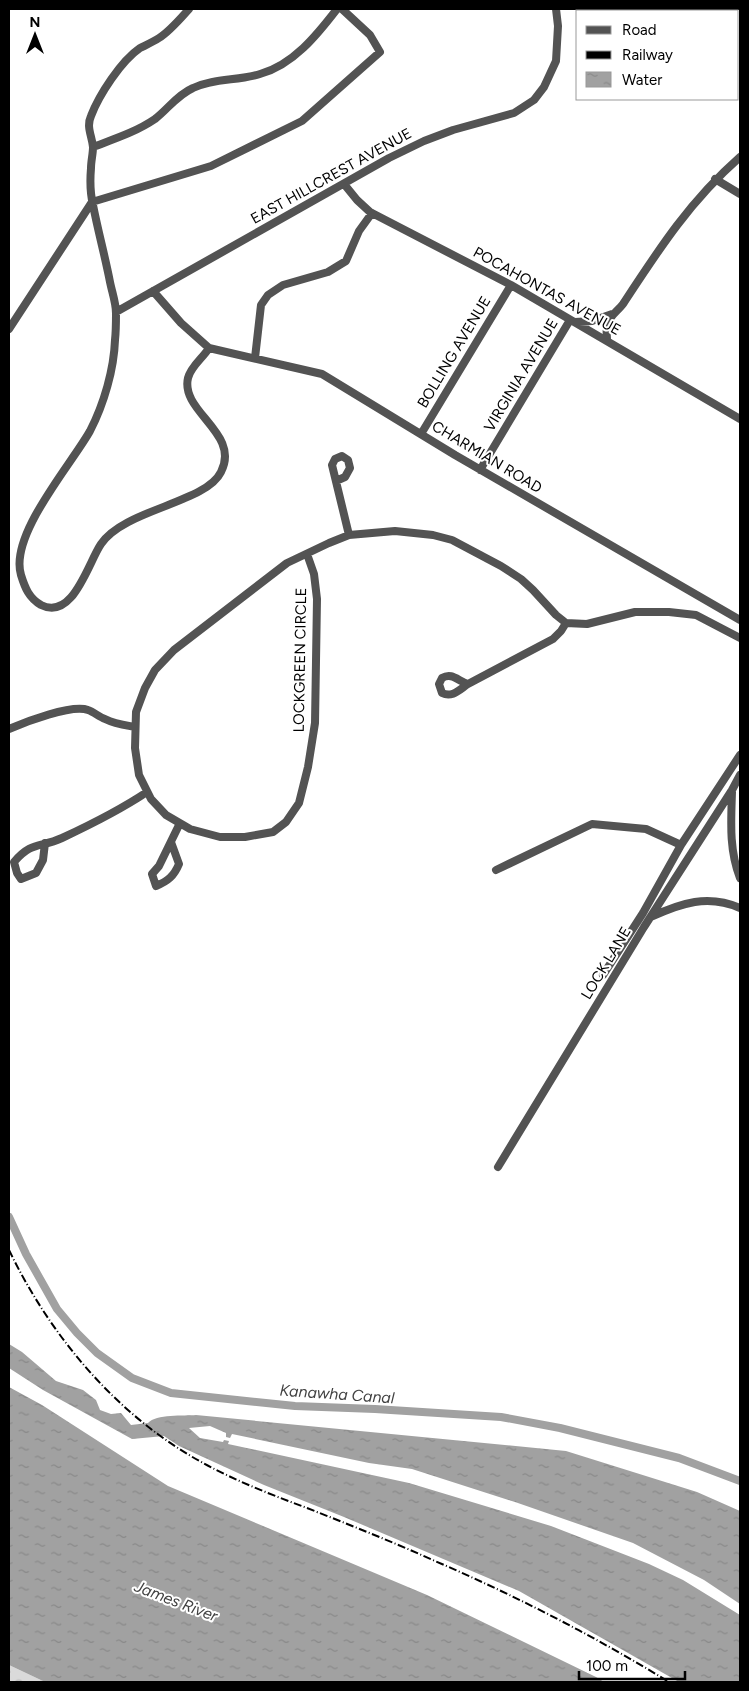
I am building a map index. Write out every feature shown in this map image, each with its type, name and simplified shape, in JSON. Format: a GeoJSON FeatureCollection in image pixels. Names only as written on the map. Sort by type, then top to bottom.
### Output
{"type":"FeatureCollection","features":[{"type":"Feature","properties":{"kind":"street"},"geometry":{"type":"LineString","coordinates":[[153,291],[181,323],[208,348],[189,376],[188,388],[193,402],[218,434],[224,449],[224,463],[217,480],[206,487],[130,521],[109,534],[96,551],[69,599],[64,604],[55,608],[44,606],[31,598],[27,592],[20,571],[23,546],[37,513],[52,486],[81,446],[99,411],[108,380],[115,343],[116,312],[92,202],[91,169],[93,148],[88,126],[90,117],[104,91],[129,58],[141,48],[161,37],[189,9]]}},
{"type":"Feature","properties":{"kind":"street"},"geometry":{"type":"LineString","coordinates":[[93,148],[131,133],[154,120],[178,97],[191,88],[260,74],[276,68],[301,50],[337,9]]}},
{"type":"Feature","properties":{"kind":"street"},"geometry":{"type":"LineString","coordinates":[[9,329],[92,202],[211,166],[302,121],[380,52],[370,35],[342,9]]}},
{"type":"Feature","properties":{"kind":"street","name":"EAST HILLCREST AVENUE"},"geometry":{"type":"LineString","coordinates":[[116,312],[390,158],[424,141],[453,130],[514,113],[534,100],[544,87],[556,61],[558,26],[556,9]]}},
{"type":"Feature","properties":{"kind":"street"},"geometry":{"type":"LineString","coordinates":[[607,340],[607,325],[621,307],[657,251],[678,223],[716,179],[740,158]]}},
{"type":"Feature","properties":{"kind":"street"},"geometry":{"type":"LineString","coordinates":[[716,179],[740,194]]}},
{"type":"Feature","properties":{"kind":"street","name":"POCAHONTAS AVENUE"},"geometry":{"type":"LineString","coordinates":[[344,184],[357,200],[372,213],[511,285],[740,419]]}},
{"type":"Feature","properties":{"kind":"street"},"geometry":{"type":"LineString","coordinates":[[254,358],[261,305],[268,295],[283,285],[328,272],[346,261],[359,230],[372,213]]}},
{"type":"Feature","properties":{"kind":"street","name":"BOLLING AVENUE"},"geometry":{"type":"LineString","coordinates":[[421,434],[511,285]]}},
{"type":"Feature","properties":{"kind":"street","name":"VIRGINIA AVENUE"},"geometry":{"type":"LineString","coordinates":[[480,470],[572,321],[592,321],[614,314]]}},
{"type":"Feature","properties":{"kind":"street","name":"CHARMIAN ROAD"},"geometry":{"type":"LineString","coordinates":[[208,348],[322,374],[480,470],[740,620]]}},
{"type":"Feature","properties":{"kind":"street"},"geometry":{"type":"LineString","coordinates":[[336,481],[349,535]]}},
{"type":"Feature","properties":{"kind":"street","name":"LOCKGREEN CIRCLE"},"geometry":{"type":"LineString","coordinates":[[307,554],[314,574],[317,599],[316,723],[299,803],[286,822],[273,832],[245,837],[220,837],[190,830],[166,815],[151,799],[139,775],[134,748],[135,727],[136,712],[144,688],[155,670],[174,650],[288,563],[307,554],[349,535],[395,532],[452,540],[521,579],[556,616],[566,623]]}},
{"type":"Feature","properties":{"kind":"street"},"geometry":{"type":"LineString","coordinates":[[468,684],[553,639],[566,623],[594,623],[636,612],[669,612],[696,616],[740,638]]}},
{"type":"Feature","properties":{"kind":"street"},"geometry":{"type":"LineString","coordinates":[[9,729],[61,711],[86,709],[112,722],[135,727]]}},
{"type":"Feature","properties":{"kind":"street"},"geometry":{"type":"LineString","coordinates":[[603,975],[642,913],[681,845],[739,760]]}},
{"type":"Feature","properties":{"kind":"street","name":"LOCK LANE"},"geometry":{"type":"LineString","coordinates":[[498,1167],[650,917],[740,775]]}},
{"type":"Feature","properties":{"kind":"street"},"geometry":{"type":"LineString","coordinates":[[732,790],[730,830],[735,862],[740,878]]}},
{"type":"Feature","properties":{"kind":"street"},"geometry":{"type":"LineString","coordinates":[[45,843],[43,860],[36,874],[21,879],[16,873],[14,862],[23,851],[45,843],[56,841],[104,819],[147,792]]}},
{"type":"Feature","properties":{"kind":"street"},"geometry":{"type":"LineString","coordinates":[[171,842],[179,864],[176,872],[168,880],[156,886],[152,874],[159,866],[180,823]]}},
{"type":"Feature","properties":{"kind":"street"},"geometry":{"type":"LineString","coordinates":[[496,870],[592,824],[646,828],[681,845]]}},
{"type":"Feature","properties":{"kind":"street"},"geometry":{"type":"LineString","coordinates":[[650,917],[677,905],[699,901],[721,902],[740,908]]}},
{"type":"Feature","properties":{"kind":"green space"},"geometry":{"type":"Polygon","coordinates":[[[9,1665],[45,1682],[9,1682],[9,1665]]]}},
{"type":"Feature","properties":{"kind":"water"},"geometry":{"type":"Polygon","coordinates":[[[9,1344],[22,1352],[56,1381],[83,1390],[96,1400],[100,1410],[111,1414],[121,1413],[131,1425],[148,1423],[157,1418],[196,1415],[566,1451],[697,1492],[740,1511],[740,1604],[704,1580],[633,1543],[412,1469],[369,1463],[232,1434],[230,1438],[226,1437],[226,1433],[210,1426],[189,1428],[200,1438],[223,1442],[224,1440],[229,1441],[228,1444],[409,1483],[551,1526],[649,1564],[683,1580],[740,1615],[740,1682],[679,1682],[519,1591],[264,1485],[179,1446],[164,1436],[132,1439],[43,1390],[9,1368],[9,1344]]]}},
{"type":"Feature","properties":{"kind":"water","name":"James River"},"geometry":{"type":"Polygon","coordinates":[[[9,1387],[42,1405],[168,1486],[427,1595],[604,1682],[45,1682],[9,1665],[9,1387]]]}},
{"type":"Feature","properties":{"kind":"waterway","name":"Kanawha Canal"},"geometry":{"type":"LineString","coordinates":[[9,1217],[26,1254],[57,1309],[77,1333],[97,1353],[132,1378],[171,1393],[295,1406],[501,1417],[560,1428],[679,1458],[740,1481]]}},
{"type":"Feature","properties":{"kind":"railway"},"geometry":{"type":"LineString","coordinates":[[9,1250],[26,1282],[66,1343],[115,1398],[142,1422],[172,1444],[203,1463],[241,1482],[387,1540],[495,1588],[554,1617],[669,1682]]}}]}
